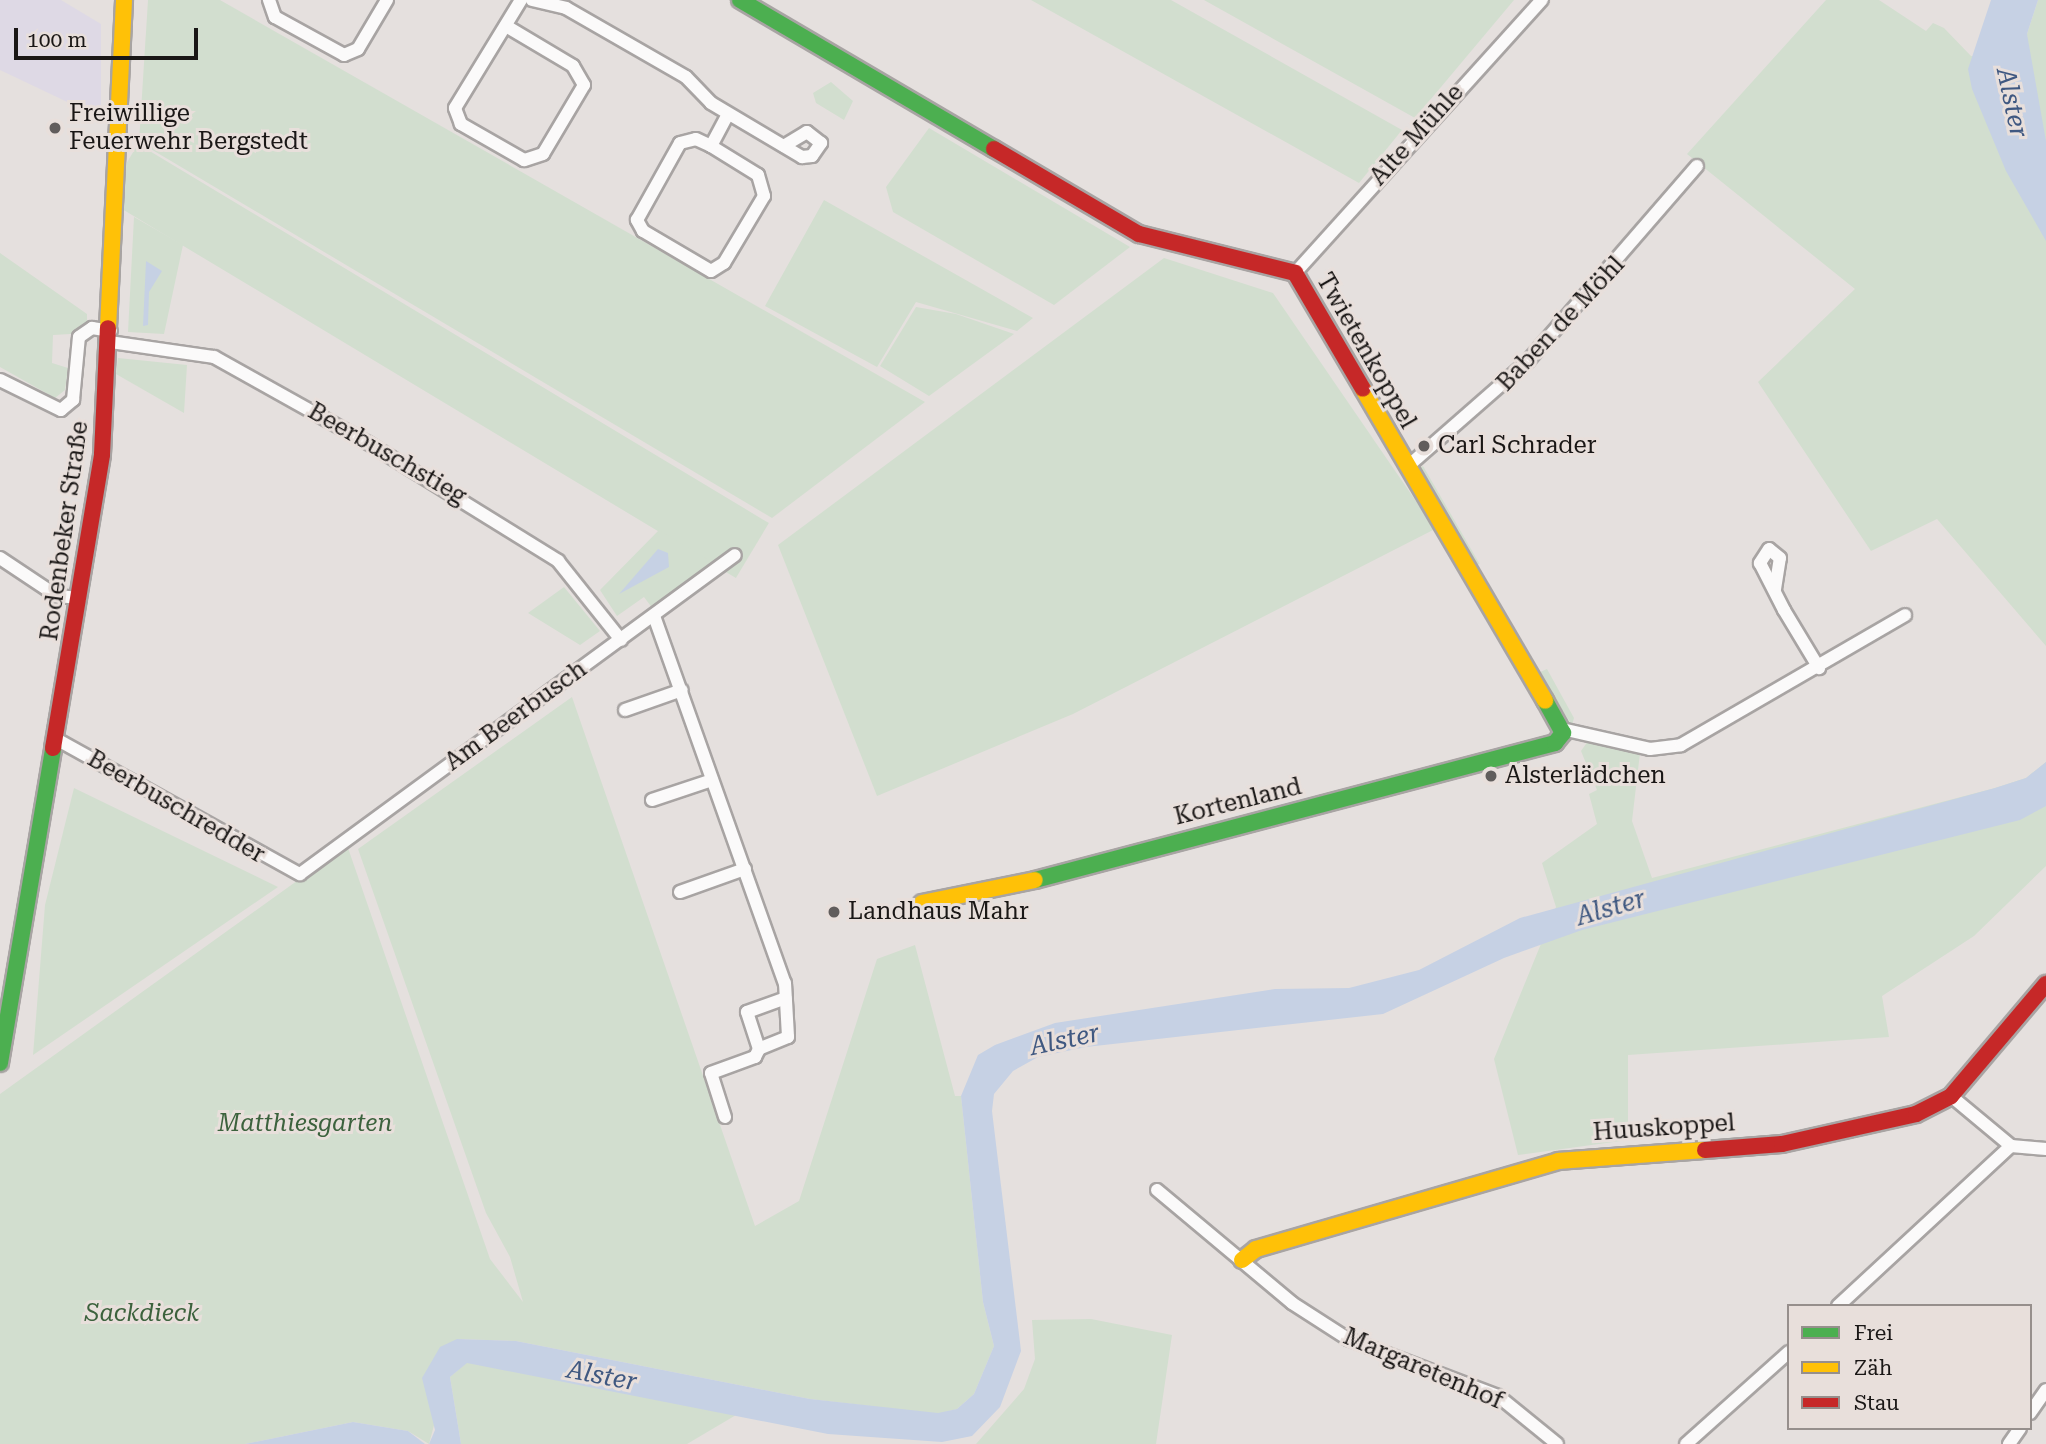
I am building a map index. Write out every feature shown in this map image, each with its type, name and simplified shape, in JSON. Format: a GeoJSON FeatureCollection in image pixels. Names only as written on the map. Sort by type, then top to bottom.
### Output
{"type":"FeatureCollection","features":[{"type":"Feature","properties":{"kind":"street","name":"Rodenbeker Straße"},"geometry":{"type":"LineString","coordinates":[[0,1063],[102,454],[110,336],[124,0]]}},
{"type":"Feature","properties":{"kind":"street"},"geometry":{"type":"LineString","coordinates":[[269,0],[275,17],[344,55],[358,49],[387,0]]}},
{"type":"Feature","properties":{"kind":"street"},"geometry":{"type":"LineString","coordinates":[[506,26],[573,66],[584,85],[543,154],[524,160],[461,124],[455,108],[521,0]]}},
{"type":"Feature","properties":{"kind":"street"},"geometry":{"type":"LineString","coordinates":[[532,0],[554,2],[626,42],[697,84],[728,114],[784,146]]}},
{"type":"Feature","properties":{"kind":"street","name":"Twietenkoppel"},"geometry":{"type":"LineString","coordinates":[[740,0],[1139,234],[1294,273],[1563,733]]}},
{"type":"Feature","properties":{"kind":"street","name":"Alte Mühle"},"geometry":{"type":"LineString","coordinates":[[1294,273],[1542,0]]}},
{"type":"Feature","properties":{"kind":"street"},"geometry":{"type":"LineString","coordinates":[[711,146],[728,114]]}},
{"type":"Feature","properties":{"kind":"street"},"geometry":{"type":"LineString","coordinates":[[696,139],[711,146],[758,175],[764,196],[724,263],[711,271],[643,231],[637,220],[680,143],[696,139]]}},
{"type":"Feature","properties":{"kind":"street","name":"Baben de Möhl"},"geometry":{"type":"LineString","coordinates":[[1407,467],[1528,361],[1697,166]]}},
{"type":"Feature","properties":{"kind":"street","name":"Beerbuschstieg"},"geometry":{"type":"LineString","coordinates":[[0,380],[61,410],[73,400],[83,330],[214,357],[416,471],[558,562],[621,640]]}},
{"type":"Feature","properties":{"kind":"street","name":"Am Beerbusch"},"geometry":{"type":"LineString","coordinates":[[295,875],[735,555]]}},
{"type":"Feature","properties":{"kind":"street"},"geometry":{"type":"LineString","coordinates":[[0,559],[57,596],[80,598]]}},
{"type":"Feature","properties":{"kind":"street"},"geometry":{"type":"LineString","coordinates":[[1775,589],[1819,668]]}},
{"type":"Feature","properties":{"kind":"street","name":"Kortenland"},"geometry":{"type":"LineString","coordinates":[[922,903],[959,900],[1563,733],[1667,749],[1819,668],[1905,615]]}},
{"type":"Feature","properties":{"kind":"street"},"geometry":{"type":"LineString","coordinates":[[654,616],[745,869],[786,998],[788,1037],[759,1049],[755,1057],[711,1073],[726,1117]]}},
{"type":"Feature","properties":{"kind":"street"},"geometry":{"type":"LineString","coordinates":[[625,710],[682,690]]}},
{"type":"Feature","properties":{"kind":"street","name":"Beerbuschredder"},"geometry":{"type":"LineString","coordinates":[[56,739],[295,875]]}},
{"type":"Feature","properties":{"kind":"street"},"geometry":{"type":"LineString","coordinates":[[652,800],[712,780]]}},
{"type":"Feature","properties":{"kind":"street"},"geometry":{"type":"LineString","coordinates":[[680,892],[745,869]]}},
{"type":"Feature","properties":{"kind":"street","name":"Huuskoppel"},"geometry":{"type":"LineString","coordinates":[[1242,1259],[1256,1249],[1558,1161],[1821,1139],[1916,1114],[1951,1096],[2046,984]]}},
{"type":"Feature","properties":{"kind":"street"},"geometry":{"type":"LineString","coordinates":[[759,1049],[747,1013],[786,998]]}},
{"type":"Feature","properties":{"kind":"street"},"geometry":{"type":"LineString","coordinates":[[1951,1096],[2011,1146],[2046,1149]]}},
{"type":"Feature","properties":{"kind":"street"},"geometry":{"type":"LineString","coordinates":[[1840,1304],[2011,1146]]}},
{"type":"Feature","properties":{"kind":"street","name":"Margaretenhof"},"geometry":{"type":"LineString","coordinates":[[1157,1190],[1242,1259],[1348,1339],[1498,1396],[1558,1444]]}},
{"type":"Feature","properties":{"kind":"street"},"geometry":{"type":"LineString","coordinates":[[1686,1444],[1787,1354]]}},
{"type":"Feature","properties":{"kind":"street"},"geometry":{"type":"LineString","coordinates":[[2032,1410],[2046,1390]]}},
{"type":"Feature","properties":{"kind":"shaded area"},"geometry":{"type":"Polygon","coordinates":[[[0,0],[61,0],[101,24],[101,118],[0,70],[0,0]]]}},
{"type":"Feature","properties":{"kind":"green space"},"geometry":{"type":"Polygon","coordinates":[[[148,0],[220,0],[925,402],[772,518],[139,142],[148,0]]]}},
{"type":"Feature","properties":{"kind":"green space"},"geometry":{"type":"Polygon","coordinates":[[[1031,0],[1171,0],[1402,130],[1359,183],[1031,0]]]}},
{"type":"Feature","properties":{"kind":"green space"},"geometry":{"type":"Polygon","coordinates":[[[1204,0],[1514,0],[1415,118],[1204,0]]]}},
{"type":"Feature","properties":{"kind":"green space"},"geometry":{"type":"Polygon","coordinates":[[[1826,0],[1879,0],[1926,31],[1933,23],[1944,28],[1971,56],[2028,62],[2027,34],[2038,0],[2046,0],[2046,646],[1937,519],[1871,551],[1758,382],[1855,289],[1687,154],[1826,0]]]}},
{"type":"Feature","properties":{"kind":"green space"},"geometry":{"type":"Polygon","coordinates":[[[831,82],[853,101],[844,120],[816,103],[813,93],[831,82]]]}},
{"type":"Feature","properties":{"kind":"green space"},"geometry":{"type":"Polygon","coordinates":[[[929,128],[1130,247],[1054,305],[893,212],[886,187],[929,128]]]}},
{"type":"Feature","properties":{"kind":"green space"},"geometry":{"type":"Polygon","coordinates":[[[138,144],[769,523],[736,578],[105,199],[138,144]]]}},
{"type":"Feature","properties":{"kind":"green space"},"geometry":{"type":"Polygon","coordinates":[[[824,200],[1033,318],[1017,331],[916,302],[877,367],[765,306],[824,200]]]}},
{"type":"Feature","properties":{"kind":"green space"},"geometry":{"type":"Polygon","coordinates":[[[134,217],[183,245],[164,334],[128,332],[134,217]]]}},
{"type":"Feature","properties":{"kind":"green space"},"geometry":{"type":"Polygon","coordinates":[[[0,253],[87,314],[87,333],[53,335],[52,363],[68,368],[65,390],[55,398],[0,367],[0,253]]]}},
{"type":"Feature","properties":{"kind":"green space"},"geometry":{"type":"Polygon","coordinates":[[[1164,258],[1273,293],[1435,529],[1073,714],[877,796],[778,545],[1164,258]]]}},
{"type":"Feature","properties":{"kind":"green space"},"geometry":{"type":"Polygon","coordinates":[[[916,307],[956,314],[1014,334],[929,396],[880,366],[916,307]]]}},
{"type":"Feature","properties":{"kind":"green space"},"geometry":{"type":"Polygon","coordinates":[[[118,358],[187,365],[184,413],[116,374],[118,358]]]}},
{"type":"Feature","properties":{"kind":"green space"},"geometry":{"type":"Polygon","coordinates":[[[1423,466],[1480,564],[1473,567],[1417,470],[1423,466]]]}},
{"type":"Feature","properties":{"kind":"green space"},"geometry":{"type":"Polygon","coordinates":[[[659,530],[712,562],[653,609],[644,597],[617,616],[600,590],[659,530]]]}},
{"type":"Feature","properties":{"kind":"green space"},"geometry":{"type":"Polygon","coordinates":[[[564,587],[600,631],[580,645],[528,613],[564,587]]]}},
{"type":"Feature","properties":{"kind":"green space"},"geometry":{"type":"Polygon","coordinates":[[[1547,669],[1574,718],[1572,725],[1538,673],[1547,669]]]}},
{"type":"Feature","properties":{"kind":"green space"},"geometry":{"type":"Polygon","coordinates":[[[572,697],[755,1226],[799,1201],[877,959],[915,945],[955,1096],[961,1096],[983,1302],[994,1346],[974,1394],[957,1409],[938,1414],[810,1399],[516,1341],[457,1339],[429,1444],[408,1431],[353,1422],[245,1444],[0,1444],[0,1094],[347,845],[490,1259],[523,1302],[510,1257],[486,1213],[358,849],[572,697]]]}},
{"type":"Feature","properties":{"kind":"green space"},"geometry":{"type":"Polygon","coordinates":[[[1588,741],[1640,753],[1632,821],[1652,878],[1995,788],[2026,778],[2046,762],[2046,866],[1974,936],[1882,996],[1889,1037],[1628,1055],[1628,1140],[1518,1155],[1494,1059],[1556,907],[1542,863],[1597,824],[1589,794],[1597,790],[1581,751],[1588,741]]]}},
{"type":"Feature","properties":{"kind":"green space"},"geometry":{"type":"Polygon","coordinates":[[[74,788],[278,887],[33,1055],[45,905],[74,788]]]}},
{"type":"Feature","properties":{"kind":"green space"},"geometry":{"type":"Polygon","coordinates":[[[1091,1319],[1172,1335],[1156,1444],[976,1444],[1024,1389],[1035,1359],[1032,1320],[1091,1319]]]}},
{"type":"Feature","properties":{"kind":"green space"},"geometry":{"type":"Polygon","coordinates":[[[467,1362],[736,1415],[687,1444],[461,1444],[450,1377],[467,1362]]]}},
{"type":"Feature","properties":{"kind":"water","name":"Alster"},"geometry":{"type":"Polygon","coordinates":[[[1991,0],[2038,0],[2027,34],[2046,141],[2046,241],[2006,171],[1972,89],[1968,69],[1991,0]]]}},
{"type":"Feature","properties":{"kind":"water"},"geometry":{"type":"Polygon","coordinates":[[[146,261],[162,271],[149,292],[148,325],[143,326],[146,261]]]}},
{"type":"Feature","properties":{"kind":"water"},"geometry":{"type":"Polygon","coordinates":[[[658,549],[668,553],[669,567],[619,594],[658,549]]]}},
{"type":"Feature","properties":{"kind":"water","name":"Alster"},"geometry":{"type":"Polygon","coordinates":[[[2046,762],[2046,806],[2020,820],[1582,930],[1504,958],[1383,1014],[1086,1047],[1038,1057],[1013,1071],[994,1094],[992,1111],[1021,1351],[1000,1407],[972,1436],[942,1442],[828,1434],[467,1363],[450,1377],[461,1444],[429,1444],[435,1430],[422,1378],[440,1347],[457,1339],[516,1341],[810,1399],[938,1413],[957,1409],[974,1394],[994,1346],[983,1302],[961,1096],[978,1055],[995,1045],[1055,1023],[1275,989],[1349,988],[1419,970],[1520,918],[1995,788],[2026,778],[2046,762]]]}},
{"type":"Feature","properties":{"kind":"water"},"geometry":{"type":"Polygon","coordinates":[[[353,1422],[408,1431],[425,1444],[245,1444],[353,1422]]]}},
{"type":"Feature","properties":{"kind":"traffic: fast"},"geometry":{"type":"LineString","coordinates":[[740,0],[994,149]]}},
{"type":"Feature","properties":{"kind":"traffic: fast"},"geometry":{"type":"LineString","coordinates":[[1035,880],[1555,743],[1563,733],[1545,701]]}},
{"type":"Feature","properties":{"kind":"traffic: fast"},"geometry":{"type":"LineString","coordinates":[[0,1063],[53,748]]}},
{"type":"Feature","properties":{"kind":"traffic: slow"},"geometry":{"type":"LineString","coordinates":[[108,328],[124,0]]}},
{"type":"Feature","properties":{"kind":"traffic: slow"},"geometry":{"type":"LineString","coordinates":[[1363,389],[1545,701]]}},
{"type":"Feature","properties":{"kind":"traffic: slow"},"geometry":{"type":"LineString","coordinates":[[922,903],[1035,880]]}},
{"type":"Feature","properties":{"kind":"traffic: slow"},"geometry":{"type":"LineString","coordinates":[[1242,1260],[1256,1249],[1558,1161],[1705,1150]]}},
{"type":"Feature","properties":{"kind":"traffic: jam"},"geometry":{"type":"LineString","coordinates":[[994,149],[1139,234],[1295,273],[1363,389]]}},
{"type":"Feature","properties":{"kind":"traffic: jam"},"geometry":{"type":"LineString","coordinates":[[53,748],[102,454],[108,328]]}},
{"type":"Feature","properties":{"kind":"traffic: jam"},"geometry":{"type":"LineString","coordinates":[[1705,1150],[1782,1144],[1916,1114],[1951,1096],[2046,984]]}},
{"type":"Feature","properties":{"kind":"place","name":"Freiwillige Feuerwehr Bergstedt"},"geometry":{"type":"Point","coordinates":[55,128]}},
{"type":"Feature","properties":{"kind":"place","name":"Carl Schrader"},"geometry":{"type":"Point","coordinates":[1424,446]}},
{"type":"Feature","properties":{"kind":"place","name":"Alsterlädchen"},"geometry":{"type":"Point","coordinates":[1491,776]}},
{"type":"Feature","properties":{"kind":"place","name":"Landhaus Mahr"},"geometry":{"type":"Point","coordinates":[834,912]}},
{"type":"Feature","properties":{"kind":"park label","name":"Matthiesgarten"},"geometry":{"type":"Point","coordinates":[305,1124]}},
{"type":"Feature","properties":{"kind":"park label","name":"Sackdieck"},"geometry":{"type":"Point","coordinates":[142,1314]}}]}
